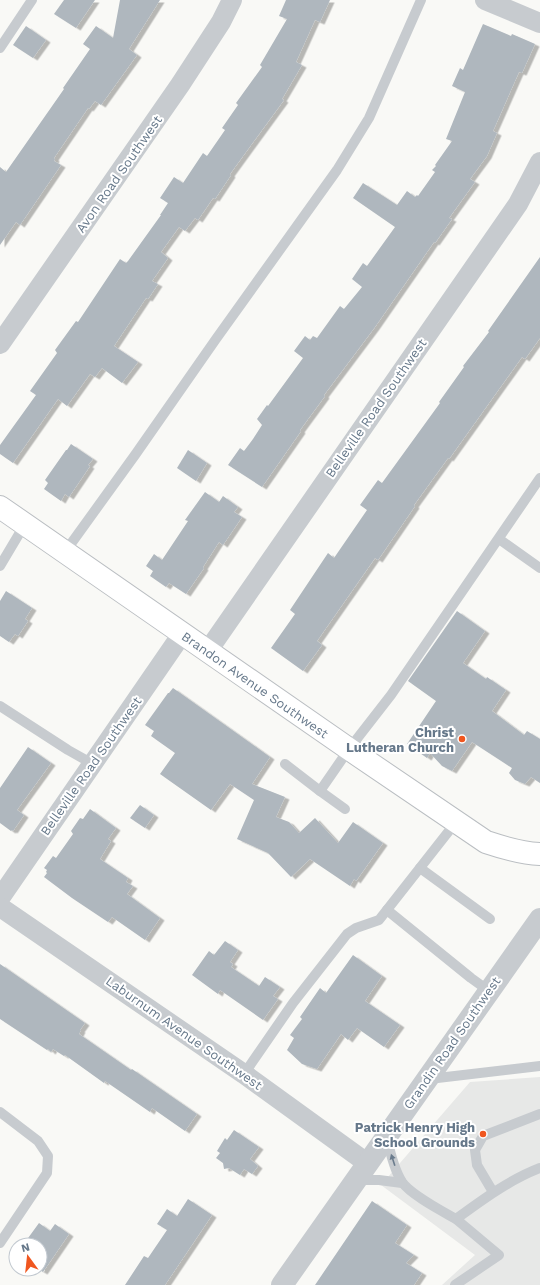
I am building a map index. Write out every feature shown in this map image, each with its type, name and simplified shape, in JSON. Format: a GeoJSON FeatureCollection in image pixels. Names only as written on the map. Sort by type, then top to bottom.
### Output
{"type":"FeatureCollection","features":[{"type":"Feature","properties":{"kind":"main road","name":"Brandon Avenue Southwest"},"geometry":{"type":"LineString","coordinates":[[0,507],[207,652],[486,842],[511,850],[531,854],[540,854]]}},
{"type":"Feature","properties":{"kind":"street","name":"Avon Road Southwest"},"geometry":{"type":"LineString","coordinates":[[0,344],[180,85],[221,22],[232,0]]}},
{"type":"Feature","properties":{"kind":"street"},"geometry":{"type":"LineString","coordinates":[[485,0],[540,23]]}},
{"type":"Feature","properties":{"kind":"street","name":"Belleville Road Southwest"},"geometry":{"type":"LineString","coordinates":[[207,652],[518,204],[540,162]]}},
{"type":"Feature","properties":{"kind":"street","name":"Belleville Road Southwest"},"geometry":{"type":"LineString","coordinates":[[0,898],[182,634]]}},
{"type":"Feature","properties":{"kind":"street","name":"Laburnum Avenue Southwest"},"geometry":{"type":"LineString","coordinates":[[0,907],[244,1074],[361,1171]]}},
{"type":"Feature","properties":{"kind":"street","name":"Grandin Road Southwest"},"geometry":{"type":"LineString","coordinates":[[282,1285],[540,919]]}},
{"type":"Feature","properties":{"kind":"lane"},"geometry":{"type":"LineString","coordinates":[[0,48],[32,0]]}},
{"type":"Feature","properties":{"kind":"lane"},"geometry":{"type":"LineString","coordinates":[[65,552],[337,170],[369,118],[421,0]]}},
{"type":"Feature","properties":{"kind":"lane"},"geometry":{"type":"LineString","coordinates":[[320,791],[349,749],[391,695],[540,478]]}},
{"type":"Feature","properties":{"kind":"lane"},"geometry":{"type":"LineString","coordinates":[[0,566],[25,524]]}},
{"type":"Feature","properties":{"kind":"lane"},"geometry":{"type":"LineString","coordinates":[[499,538],[540,568]]}},
{"type":"Feature","properties":{"kind":"lane"},"geometry":{"type":"LineString","coordinates":[[0,706],[92,764]]}},
{"type":"Feature","properties":{"kind":"lane"},"geometry":{"type":"LineString","coordinates":[[285,764],[345,809]]}},
{"type":"Feature","properties":{"kind":"lane"},"geometry":{"type":"LineString","coordinates":[[244,1074],[293,1003],[347,934],[356,928],[379,920],[456,822]]}},
{"type":"Feature","properties":{"kind":"lane"},"geometry":{"type":"LineString","coordinates":[[420,868],[490,919]]}},
{"type":"Feature","properties":{"kind":"lane"},"geometry":{"type":"LineString","coordinates":[[387,910],[489,991]]}},
{"type":"Feature","properties":{"kind":"lane"},"geometry":{"type":"LineString","coordinates":[[427,1079],[540,1066]]}},
{"type":"Feature","properties":{"kind":"lane"},"geometry":{"type":"LineString","coordinates":[[0,1112],[38,1141],[48,1156],[47,1173],[0,1243]]}},
{"type":"Feature","properties":{"kind":"lane"},"geometry":{"type":"LineString","coordinates":[[494,1192],[477,1165],[475,1150],[483,1136],[540,1114]]}},
{"type":"Feature","properties":{"kind":"lane"},"geometry":{"type":"LineString","coordinates":[[386,1136],[402,1183],[418,1197],[456,1219],[499,1256],[455,1285]]}},
{"type":"Feature","properties":{"kind":"lane"},"geometry":{"type":"LineString","coordinates":[[456,1219],[494,1192],[540,1168]]}},
{"type":"Feature","properties":{"kind":"lane"},"geometry":{"type":"LineString","coordinates":[[361,1171],[379,1180],[402,1183]]}},
{"type":"Feature","properties":{"kind":"shaded area","name":"Patrick Henry High School Grounds"},"geometry":{"type":"Polygon","coordinates":[[[540,1077],[540,1285],[442,1285],[475,1255],[381,1185],[470,1082],[540,1077]]]}},
{"type":"Feature","properties":{"kind":"building"},"geometry":{"type":"Polygon","coordinates":[[[64,0],[95,0],[76,28],[54,14],[64,0]]]}},
{"type":"Feature","properties":{"kind":"building"},"geometry":{"type":"Polygon","coordinates":[[[120,0],[160,0],[129,49],[137,55],[101,105],[95,101],[89,109],[88,108],[54,158],[54,161],[61,165],[20,225],[16,222],[0,245],[0,167],[6,172],[64,89],[63,88],[90,49],[83,44],[96,26],[113,38],[120,0]]]}},
{"type":"Feature","properties":{"kind":"building"},"geometry":{"type":"Polygon","coordinates":[[[286,0],[330,0],[320,22],[315,20],[296,62],[302,65],[282,99],[284,100],[230,174],[231,175],[215,199],[213,198],[198,220],[195,218],[185,231],[179,227],[161,252],[168,258],[152,281],[158,284],[148,299],[146,298],[114,346],[138,362],[122,383],[102,368],[95,377],[90,374],[67,406],[58,399],[13,463],[0,454],[0,445],[36,395],[30,391],[57,353],[55,350],[76,321],[78,322],[120,259],[126,263],[128,261],[161,215],[168,203],[160,198],[174,177],[183,183],[203,153],[207,156],[225,130],[222,128],[238,105],[236,103],[262,67],[260,65],[287,19],[279,16],[286,0]]]}},
{"type":"Feature","properties":{"kind":"building"},"geometry":{"type":"Polygon","coordinates":[[[483,24],[535,44],[522,73],[519,72],[493,131],[497,133],[487,156],[470,179],[475,182],[449,218],[452,219],[435,243],[434,242],[375,327],[324,395],[325,396],[300,430],[301,431],[262,487],[228,465],[240,448],[244,451],[253,439],[262,425],[257,419],[303,358],[294,351],[305,336],[310,340],[313,336],[317,338],[340,306],[344,309],[362,287],[352,279],[363,263],[367,266],[395,227],[353,198],[363,183],[397,205],[407,191],[415,197],[417,195],[418,196],[435,172],[432,170],[436,166],[435,165],[452,141],[446,139],[465,92],[452,86],[460,68],[463,70],[483,24]]]}},
{"type":"Feature","properties":{"kind":"building"},"geometry":{"type":"Polygon","coordinates":[[[26,26],[46,40],[33,58],[13,45],[26,26]]]}},
{"type":"Feature","properties":{"kind":"building"},"geometry":{"type":"Polygon","coordinates":[[[540,257],[540,338],[525,359],[522,357],[449,459],[448,458],[414,505],[415,506],[378,560],[375,558],[317,641],[322,645],[303,671],[271,648],[295,614],[290,610],[328,553],[334,558],[367,510],[360,505],[378,480],[382,483],[440,403],[439,402],[464,367],[463,366],[489,332],[488,331],[540,257]]]}},
{"type":"Feature","properties":{"kind":"building"},"geometry":{"type":"Polygon","coordinates":[[[71,444],[93,459],[88,465],[90,466],[69,497],[65,494],[61,501],[44,489],[48,483],[45,480],[71,444]]]}},
{"type":"Feature","properties":{"kind":"building"},"geometry":{"type":"Polygon","coordinates":[[[188,450],[207,463],[196,481],[177,468],[188,450]]]}},
{"type":"Feature","properties":{"kind":"building"},"geometry":{"type":"Polygon","coordinates":[[[205,492],[219,502],[223,496],[238,507],[234,512],[242,517],[223,545],[219,542],[203,567],[204,568],[186,594],[169,583],[166,587],[150,576],[153,571],[146,566],[154,554],[162,560],[188,521],[185,520],[205,492]]]}},
{"type":"Feature","properties":{"kind":"building"},"geometry":{"type":"Polygon","coordinates":[[[6,591],[32,608],[25,619],[28,621],[18,636],[15,634],[9,642],[0,636],[0,601],[6,591]]]}},
{"type":"Feature","properties":{"kind":"building"},"geometry":{"type":"Polygon","coordinates":[[[457,611],[485,631],[463,663],[486,679],[487,677],[506,690],[492,711],[524,735],[527,731],[540,739],[540,783],[531,777],[525,784],[515,780],[509,773],[512,768],[472,742],[452,771],[442,766],[430,753],[427,758],[407,744],[436,701],[408,681],[457,611]]]}},
{"type":"Feature","properties":{"kind":"building"},"geometry":{"type":"Polygon","coordinates":[[[173,688],[270,757],[252,784],[285,797],[276,817],[289,822],[299,833],[315,818],[338,843],[353,822],[383,843],[356,881],[354,879],[350,886],[310,859],[291,877],[268,853],[237,839],[254,800],[230,784],[211,810],[160,774],[175,753],[151,736],[154,731],[145,725],[173,688]]]}},
{"type":"Feature","properties":{"kind":"building"},"geometry":{"type":"Polygon","coordinates":[[[28,747],[51,763],[17,810],[24,815],[13,831],[11,831],[0,823],[0,788],[28,747]]]}},
{"type":"Feature","properties":{"kind":"building"},"geometry":{"type":"Polygon","coordinates":[[[140,805],[154,815],[145,828],[130,818],[140,805]]]}},
{"type":"Feature","properties":{"kind":"building"},"geometry":{"type":"Polygon","coordinates":[[[90,809],[116,828],[108,839],[111,841],[100,859],[128,878],[126,882],[133,886],[127,894],[160,918],[145,940],[112,917],[108,922],[44,877],[47,870],[44,868],[53,856],[56,858],[73,834],[71,831],[80,818],[83,819],[90,809]]]}},
{"type":"Feature","properties":{"kind":"building"},"geometry":{"type":"Polygon","coordinates":[[[225,941],[238,950],[230,962],[233,964],[231,967],[259,986],[265,977],[280,987],[273,996],[278,999],[263,1020],[220,990],[218,994],[192,975],[209,951],[214,955],[225,941]]]}},
{"type":"Feature","properties":{"kind":"building"},"geometry":{"type":"Polygon","coordinates":[[[353,955],[382,976],[365,1001],[400,1025],[384,1047],[357,1028],[348,1040],[341,1034],[317,1069],[302,1064],[287,1050],[294,1038],[290,1035],[302,1019],[300,1017],[320,988],[326,993],[353,955]]]}},
{"type":"Feature","properties":{"kind":"building"},"geometry":{"type":"Polygon","coordinates":[[[0,964],[85,1023],[79,1034],[197,1114],[185,1131],[152,1108],[150,1112],[105,1081],[104,1083],[65,1055],[64,1056],[53,1049],[51,1052],[48,1049],[47,1050],[0,1019],[0,964]]]}},
{"type":"Feature","properties":{"kind":"building"},"geometry":{"type":"Polygon","coordinates":[[[234,1130],[259,1147],[250,1159],[258,1166],[252,1174],[244,1169],[240,1175],[229,1168],[224,1169],[223,1163],[216,1158],[220,1153],[217,1151],[225,1138],[227,1140],[234,1130]]]}},
{"type":"Feature","properties":{"kind":"building"},"geometry":{"type":"Polygon","coordinates":[[[188,1199],[212,1215],[165,1285],[125,1285],[144,1256],[148,1258],[167,1230],[157,1224],[167,1209],[177,1216],[188,1199]]]}},
{"type":"Feature","properties":{"kind":"building"},"geometry":{"type":"Polygon","coordinates":[[[372,1201],[407,1225],[395,1243],[414,1255],[406,1263],[422,1273],[414,1285],[315,1285],[372,1201]]]}},
{"type":"Feature","properties":{"kind":"building"},"geometry":{"type":"Polygon","coordinates":[[[39,1223],[50,1231],[55,1224],[69,1234],[48,1265],[48,1237],[29,1237],[39,1223]]]}},
{"type":"Feature","properties":{"kind":"place","name":"Christ Lutheran Church"},"geometry":{"type":"Point","coordinates":[462,739]}},
{"type":"Feature","properties":{"kind":"place","name":"Patrick Henry High School Grounds"},"geometry":{"type":"Point","coordinates":[483,1134]}}]}
